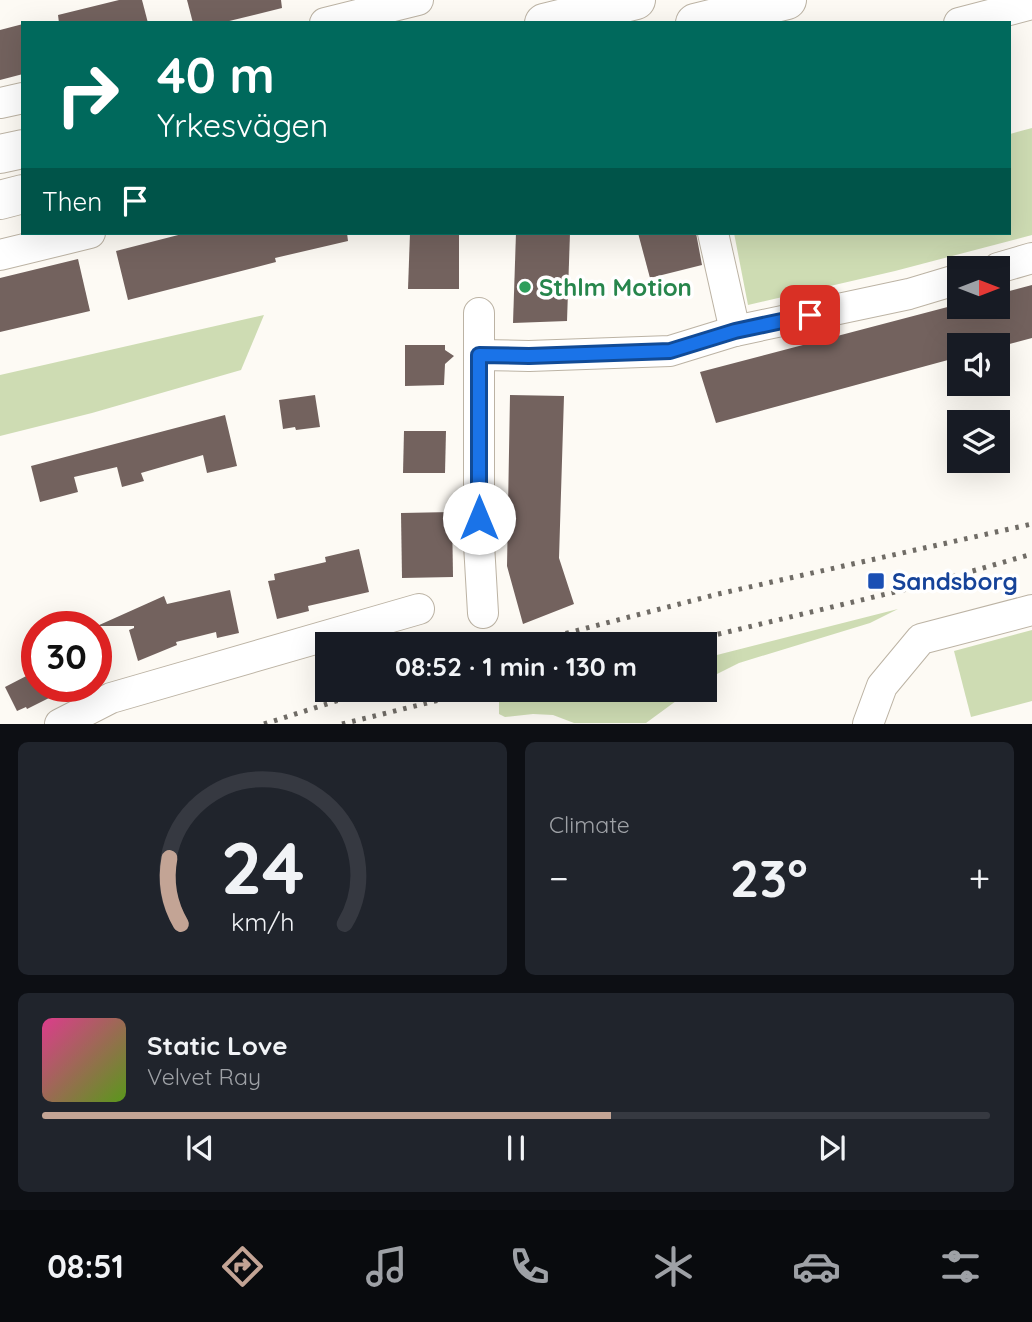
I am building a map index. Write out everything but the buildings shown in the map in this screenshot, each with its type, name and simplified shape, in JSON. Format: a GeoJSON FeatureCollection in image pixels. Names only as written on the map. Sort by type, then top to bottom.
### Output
{"type":"FeatureCollection","features":[{"type":"Feature","properties":{"kind":"highway"},"geometry":{"type":"LineString","coordinates":[[552,21],[636,0]]}},
{"type":"Feature","properties":{"kind":"highway"},"geometry":{"type":"LineString","coordinates":[[703,21],[787,0]]}},
{"type":"Feature","properties":{"kind":"highway"},"geometry":{"type":"LineString","coordinates":[[0,154],[21,149]]}},
{"type":"Feature","properties":{"kind":"highway"},"geometry":{"type":"LineString","coordinates":[[0,200],[21,195]]}},
{"type":"Feature","properties":{"kind":"street"},"geometry":{"type":"LineString","coordinates":[[333,21],[418,0]]}},
{"type":"Feature","properties":{"kind":"street"},"geometry":{"type":"LineString","coordinates":[[967,21],[1032,4]]}},
{"type":"Feature","properties":{"kind":"street"},"geometry":{"type":"LineString","coordinates":[[0,103],[21,98]]}},
{"type":"Feature","properties":{"kind":"street"},"geometry":{"type":"LineString","coordinates":[[0,255],[82,235]]}},
{"type":"Feature","properties":{"kind":"street"},"geometry":{"type":"LineString","coordinates":[[713,235],[735,331]]}},
{"type":"Feature","properties":{"kind":"street"},"geometry":{"type":"LineString","coordinates":[[1010,264],[1032,258]]}},
{"type":"Feature","properties":{"kind":"street"},"geometry":{"type":"LineString","coordinates":[[479,355],[670,351],[735,331],[909,294],[947,283]]}},
{"type":"Feature","properties":{"kind":"street"},"geometry":{"type":"LineString","coordinates":[[479,313],[479,544],[483,613]]}},
{"type":"Feature","properties":{"kind":"street"},"geometry":{"type":"LineString","coordinates":[[60,723],[111,698],[419,609]]}},
{"type":"Feature","properties":{"kind":"street"},"geometry":{"type":"LineString","coordinates":[[868,723],[883,687],[921,639],[1032,610]]}},
{"type":"Feature","properties":{"kind":"green space"},"geometry":{"type":"Polygon","coordinates":[[[1032,128],[1032,235],[895,271],[748,305],[734,235],[1011,235],[1011,134],[1032,128]]]}},
{"type":"Feature","properties":{"kind":"green space"},"geometry":{"type":"Polygon","coordinates":[[[264,315],[241,370],[92,413],[0,436],[0,375],[264,315]]]}},
{"type":"Feature","properties":{"kind":"green space"},"geometry":{"type":"Polygon","coordinates":[[[898,609],[870,623],[739,663],[717,674],[717,655],[898,609]]]}},
{"type":"Feature","properties":{"kind":"green space"},"geometry":{"type":"Polygon","coordinates":[[[1032,630],[1032,701],[971,717],[954,651],[1032,630]]]}},
{"type":"Feature","properties":{"kind":"green space"},"geometry":{"type":"Polygon","coordinates":[[[499,702],[675,702],[646,723],[574,723],[553,715],[505,717],[499,714],[499,702]]]}},
{"type":"Feature","properties":{"kind":"railway"},"geometry":{"type":"LineString","coordinates":[[571,632],[718,594],[1032,524]]}},
{"type":"Feature","properties":{"kind":"railway"},"geometry":{"type":"LineString","coordinates":[[717,634],[920,586],[1032,554]]}},
{"type":"Feature","properties":{"kind":"railway"},"geometry":{"type":"LineString","coordinates":[[264,724],[333,702]]}},
{"type":"Feature","properties":{"kind":"railway"},"geometry":{"type":"LineString","coordinates":[[342,724],[431,702]]}},
{"type":"Feature","properties":{"kind":"place","name":"Sthlm Motion"},"geometry":{"type":"Point","coordinates":[525,287]}},
{"type":"Feature","properties":{"kind":"place","name":"Sandsborg"},"geometry":{"type":"Point","coordinates":[876,581]}},
{"type":"Feature","properties":{"kind":"route"},"geometry":{"type":"LineString","coordinates":[[479,518],[479,355],[670,351],[735,331],[810,315]]}}]}
